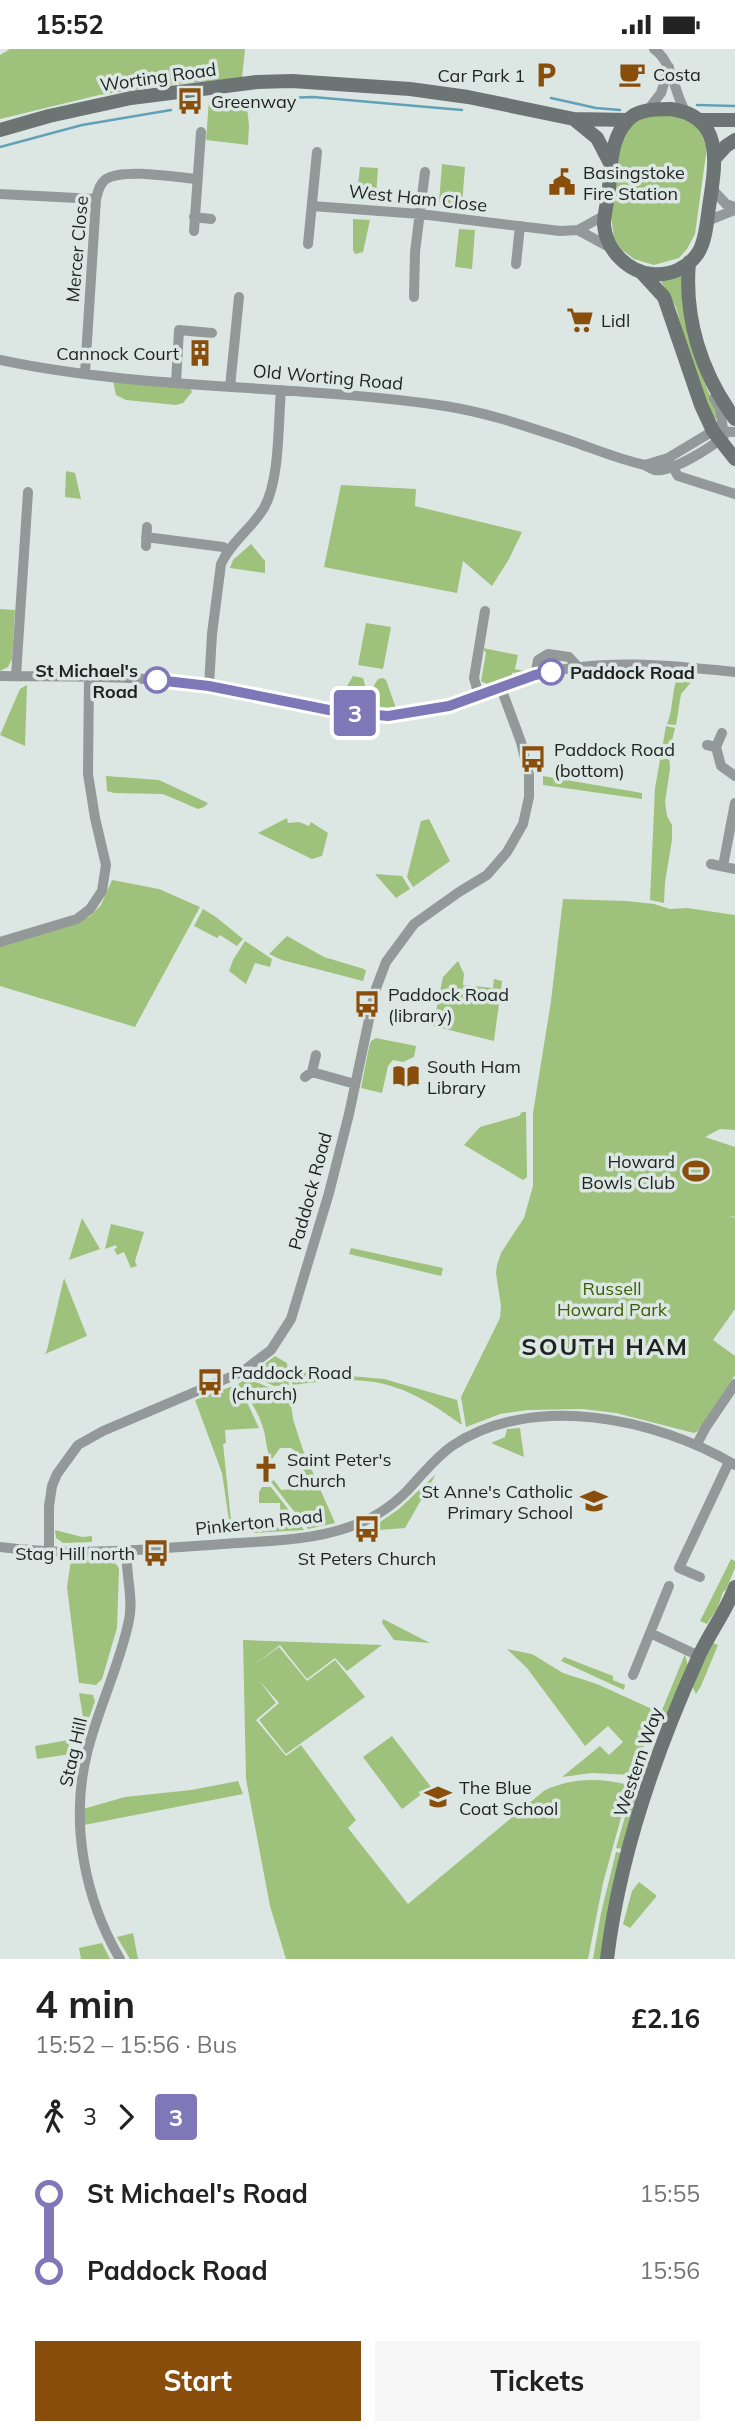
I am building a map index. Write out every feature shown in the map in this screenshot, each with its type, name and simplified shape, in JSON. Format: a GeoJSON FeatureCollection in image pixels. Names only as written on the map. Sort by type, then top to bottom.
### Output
{"type":"FeatureCollection","features":[{"type":"Feature","properties":{"kind":"main road","name":"Worting Road"},"geometry":{"type":"LineString","coordinates":[[0,130],[131,98],[257,82],[292,81],[410,89],[468,97],[573,119],[628,120]]}},
{"type":"Feature","properties":{"kind":"main road"},"geometry":{"type":"LineString","coordinates":[[647,111],[685,111],[699,120],[714,143],[712,189],[699,253],[679,270],[665,275],[642,273],[629,267],[611,248],[604,225],[611,164],[619,132],[628,120],[647,111]]}},
{"type":"Feature","properties":{"kind":"main road","name":"Worting Road"},"geometry":{"type":"LineString","coordinates":[[573,119],[597,138],[611,164]]}},
{"type":"Feature","properties":{"kind":"main road"},"geometry":{"type":"LineString","coordinates":[[699,120],[735,120]]}},
{"type":"Feature","properties":{"kind":"main road"},"geometry":{"type":"LineString","coordinates":[[715,158],[735,141]]}},
{"type":"Feature","properties":{"kind":"main road"},"geometry":{"type":"LineString","coordinates":[[689,262],[687,294],[691,319],[709,379],[735,419]]}},
{"type":"Feature","properties":{"kind":"main road"},"geometry":{"type":"LineString","coordinates":[[642,273],[664,297],[670,308],[691,382],[718,435],[735,459]]}},
{"type":"Feature","properties":{"kind":"main road","name":"Western Way"},"geometry":{"type":"LineString","coordinates":[[607,1959],[629,1852],[670,1726],[699,1656],[734,1595]]}},
{"type":"Feature","properties":{"kind":"street"},"geometry":{"type":"LineString","coordinates":[[654,49],[663,55],[669,66],[675,90],[685,111]]}},
{"type":"Feature","properties":{"kind":"street"},"geometry":{"type":"LineString","coordinates":[[647,111],[662,93],[669,66]]}},
{"type":"Feature","properties":{"kind":"street"},"geometry":{"type":"LineString","coordinates":[[194,230],[201,132]]}},
{"type":"Feature","properties":{"kind":"street"},"geometry":{"type":"LineString","coordinates":[[308,244],[317,152]]}},
{"type":"Feature","properties":{"kind":"street"},"geometry":{"type":"LineString","coordinates":[[414,297],[415,252],[425,171]]}},
{"type":"Feature","properties":{"kind":"street","name":"Mercer Close"},"geometry":{"type":"LineString","coordinates":[[85,373],[96,199],[100,185],[120,174],[196,179]]}},
{"type":"Feature","properties":{"kind":"street"},"geometry":{"type":"LineString","coordinates":[[712,189],[726,204],[735,209]]}},
{"type":"Feature","properties":{"kind":"street"},"geometry":{"type":"LineString","coordinates":[[0,194],[96,199]]}},
{"type":"Feature","properties":{"kind":"street","name":"West Ham Close"},"geometry":{"type":"LineString","coordinates":[[312,205],[421,214],[560,231],[578,230],[606,215]]}},
{"type":"Feature","properties":{"kind":"street"},"geometry":{"type":"LineString","coordinates":[[707,221],[735,209]]}},
{"type":"Feature","properties":{"kind":"street"},"geometry":{"type":"LineString","coordinates":[[194,217],[211,219]]}},
{"type":"Feature","properties":{"kind":"street"},"geometry":{"type":"LineString","coordinates":[[516,264],[520,226]]}},
{"type":"Feature","properties":{"kind":"street","name":"West Ham Close"},"geometry":{"type":"LineString","coordinates":[[578,230],[611,248]]}},
{"type":"Feature","properties":{"kind":"street"},"geometry":{"type":"LineString","coordinates":[[230,387],[239,297]]}},
{"type":"Feature","properties":{"kind":"street"},"geometry":{"type":"LineString","coordinates":[[176,383],[179,330],[212,333]]}},
{"type":"Feature","properties":{"kind":"street","name":"Old Worting Road"},"geometry":{"type":"LineString","coordinates":[[0,360],[176,383],[403,401],[496,417],[645,465],[670,462],[718,435]]}},
{"type":"Feature","properties":{"kind":"street"},"geometry":{"type":"LineString","coordinates":[[709,379],[709,390],[720,408],[718,435],[735,432]]}},
{"type":"Feature","properties":{"kind":"street"},"geometry":{"type":"LineString","coordinates":[[209,686],[212,634],[221,564],[265,506],[270,493],[274,478],[281,390]]}},
{"type":"Feature","properties":{"kind":"street"},"geometry":{"type":"LineString","coordinates":[[670,462],[678,476],[735,494]]}},
{"type":"Feature","properties":{"kind":"street"},"geometry":{"type":"LineString","coordinates":[[16,676],[28,492]]}},
{"type":"Feature","properties":{"kind":"street"},"geometry":{"type":"LineString","coordinates":[[146,537],[223,547],[229,551]]}},
{"type":"Feature","properties":{"kind":"street"},"geometry":{"type":"LineString","coordinates":[[479,696],[474,678],[485,611]]}},
{"type":"Feature","properties":{"kind":"street"},"geometry":{"type":"LineString","coordinates":[[535,675],[538,660],[548,654],[569,657],[578,667]]}},
{"type":"Feature","properties":{"kind":"street"},"geometry":{"type":"LineString","coordinates":[[0,676],[89,676],[180,681],[334,711],[380,715],[431,711],[535,675],[578,667],[654,665],[735,672]]}},
{"type":"Feature","properties":{"kind":"street"},"geometry":{"type":"LineString","coordinates":[[0,942],[77,919],[90,909],[102,891],[106,865],[94,818],[88,774],[89,676]]}},
{"type":"Feature","properties":{"kind":"street","name":"Paddock Road"},"geometry":{"type":"LineString","coordinates":[[49,1551],[52,1486],[57,1474],[78,1445],[103,1431],[242,1372],[271,1350],[291,1319],[324,1210],[375,991],[386,962],[414,924],[487,875],[507,852],[523,824],[529,797],[529,775],[521,742],[501,688]]}},
{"type":"Feature","properties":{"kind":"street"},"geometry":{"type":"LineString","coordinates":[[722,733],[712,746],[722,766],[735,776]]}},
{"type":"Feature","properties":{"kind":"street"},"geometry":{"type":"LineString","coordinates":[[711,864],[729,867],[735,803]]}},
{"type":"Feature","properties":{"kind":"street"},"geometry":{"type":"LineString","coordinates":[[316,1055],[308,1075],[355,1084]]}},
{"type":"Feature","properties":{"kind":"street"},"geometry":{"type":"LineString","coordinates":[[697,1444],[735,1384]]}},
{"type":"Feature","properties":{"kind":"street","name":"Pinkerton Road"},"geometry":{"type":"LineString","coordinates":[[0,1547],[49,1551],[127,1551],[308,1536],[351,1527],[373,1518],[390,1506],[450,1448],[471,1435],[508,1420],[553,1417],[615,1421],[640,1426],[697,1444],[732,1463],[679,1568],[700,1577]]}},
{"type":"Feature","properties":{"kind":"street","name":"Stag Hill"},"geometry":{"type":"LineString","coordinates":[[120,1959],[108,1939],[95,1904],[80,1839],[80,1806],[87,1752],[130,1618],[127,1551]]}},
{"type":"Feature","properties":{"kind":"street"},"geometry":{"type":"LineString","coordinates":[[633,1675],[669,1586]]}},
{"type":"Feature","properties":{"kind":"street"},"geometry":{"type":"LineString","coordinates":[[650,1633],[699,1656]]}},
{"type":"Feature","properties":{"kind":"green space"},"geometry":{"type":"Polygon","coordinates":[[[10,49],[245,49],[242,78],[99,95],[0,119],[0,55],[10,49]]]}},
{"type":"Feature","properties":{"kind":"green space"},"geometry":{"type":"Polygon","coordinates":[[[246,99],[248,145],[206,140],[209,100],[246,99]]]}},
{"type":"Feature","properties":{"kind":"green space"},"geometry":{"type":"Polygon","coordinates":[[[668,112],[691,121],[700,131],[707,147],[695,234],[679,258],[654,265],[634,259],[621,249],[614,238],[611,215],[621,139],[629,127],[646,115],[668,112]]]}},
{"type":"Feature","properties":{"kind":"green space"},"geometry":{"type":"Polygon","coordinates":[[[442,164],[465,167],[462,205],[439,203],[442,164]]]}},
{"type":"Feature","properties":{"kind":"green space"},"geometry":{"type":"Polygon","coordinates":[[[360,167],[378,168],[376,197],[358,195],[361,189],[357,194],[360,167]]]}},
{"type":"Feature","properties":{"kind":"green space"},"geometry":{"type":"Polygon","coordinates":[[[353,219],[370,220],[363,252],[355,254],[353,250],[353,219]]]}},
{"type":"Feature","properties":{"kind":"green space"},"geometry":{"type":"Polygon","coordinates":[[[459,229],[475,230],[472,269],[455,267],[459,229]]]}},
{"type":"Feature","properties":{"kind":"green space"},"geometry":{"type":"Polygon","coordinates":[[[683,270],[706,386],[718,416],[713,421],[686,345],[676,307],[659,278],[683,270]]]}},
{"type":"Feature","properties":{"kind":"green space"},"geometry":{"type":"Polygon","coordinates":[[[113,381],[190,388],[192,392],[183,403],[176,405],[126,400],[116,395],[113,381]]]}},
{"type":"Feature","properties":{"kind":"green space"},"geometry":{"type":"Polygon","coordinates":[[[66,471],[75,473],[81,499],[65,497],[66,471]]]}},
{"type":"Feature","properties":{"kind":"green space"},"geometry":{"type":"Polygon","coordinates":[[[341,485],[416,489],[415,506],[522,532],[492,586],[463,561],[457,593],[324,567],[341,485]]]}},
{"type":"Feature","properties":{"kind":"green space"},"geometry":{"type":"Polygon","coordinates":[[[251,544],[265,561],[265,573],[230,568],[233,560],[251,544]]]}},
{"type":"Feature","properties":{"kind":"green space"},"geometry":{"type":"Polygon","coordinates":[[[0,609],[15,610],[12,659],[8,667],[0,671],[0,609]]]}},
{"type":"Feature","properties":{"kind":"green space"},"geometry":{"type":"Polygon","coordinates":[[[366,623],[391,627],[383,669],[358,665],[366,623]]]}},
{"type":"Feature","properties":{"kind":"green space"},"geometry":{"type":"Polygon","coordinates":[[[483,648],[518,655],[515,669],[524,671],[487,684],[481,681],[486,653],[483,648]]]}},
{"type":"Feature","properties":{"kind":"green space"},"geometry":{"type":"Polygon","coordinates":[[[679,674],[692,674],[692,681],[681,694],[676,725],[667,724],[675,686],[679,674]]]}},
{"type":"Feature","properties":{"kind":"green space"},"geometry":{"type":"Polygon","coordinates":[[[353,676],[363,678],[365,700],[361,706],[337,703],[353,676]]]}},
{"type":"Feature","properties":{"kind":"green space"},"geometry":{"type":"Polygon","coordinates":[[[383,678],[396,708],[373,704],[373,687],[378,679],[383,678]]]}},
{"type":"Feature","properties":{"kind":"green space"},"geometry":{"type":"Polygon","coordinates":[[[27,685],[25,746],[0,735],[20,689],[27,685]]]}},
{"type":"Feature","properties":{"kind":"green space"},"geometry":{"type":"Polygon","coordinates":[[[666,726],[675,728],[669,753],[670,769],[665,802],[667,816],[672,825],[672,840],[664,903],[650,900],[655,788],[666,726]]]}},
{"type":"Feature","properties":{"kind":"green space"},"geometry":{"type":"Polygon","coordinates":[[[106,776],[159,780],[208,803],[198,809],[163,794],[114,793],[107,791],[106,776]]]}},
{"type":"Feature","properties":{"kind":"green space"},"geometry":{"type":"Polygon","coordinates":[[[543,776],[642,793],[642,799],[543,785],[543,776]]]}},
{"type":"Feature","properties":{"kind":"green space"},"geometry":{"type":"Polygon","coordinates":[[[287,818],[288,823],[299,822],[309,826],[311,822],[328,833],[322,856],[312,859],[258,833],[287,818]]]}},
{"type":"Feature","properties":{"kind":"green space"},"geometry":{"type":"Polygon","coordinates":[[[429,819],[450,861],[413,887],[407,877],[421,821],[429,819]]]}},
{"type":"Feature","properties":{"kind":"green space"},"geometry":{"type":"Polygon","coordinates":[[[375,874],[402,876],[410,889],[396,898],[375,874]]]}},
{"type":"Feature","properties":{"kind":"green space"},"geometry":{"type":"Polygon","coordinates":[[[112,880],[159,889],[200,907],[135,1027],[0,986],[0,946],[89,917],[101,905],[112,880]]]}},
{"type":"Feature","properties":{"kind":"green space","name":"Russell Howard Park"},"geometry":{"type":"Polygon","coordinates":[[[563,899],[627,901],[670,909],[687,908],[735,915],[735,1130],[720,1129],[705,1137],[735,1147],[735,1217],[729,1216],[735,1218],[735,1309],[713,1340],[735,1356],[735,1375],[698,1431],[694,1433],[616,1413],[583,1409],[528,1410],[500,1414],[466,1427],[461,1397],[500,1318],[497,1265],[501,1253],[524,1218],[533,1186],[533,1113],[551,1001],[563,899]]]}},
{"type":"Feature","properties":{"kind":"green space"},"geometry":{"type":"Polygon","coordinates":[[[203,909],[243,939],[237,946],[220,935],[217,938],[194,926],[203,909]]]}},
{"type":"Feature","properties":{"kind":"green space"},"geometry":{"type":"Polygon","coordinates":[[[287,936],[324,957],[364,969],[366,971],[363,981],[282,960],[269,954],[287,936]]]}},
{"type":"Feature","properties":{"kind":"green space"},"geometry":{"type":"Polygon","coordinates":[[[245,941],[272,959],[270,967],[255,963],[246,984],[229,971],[245,941]]]}},
{"type":"Feature","properties":{"kind":"green space"},"geometry":{"type":"Polygon","coordinates":[[[458,961],[464,974],[463,985],[493,988],[494,979],[502,981],[494,1041],[433,1026],[443,977],[458,961]]]}},
{"type":"Feature","properties":{"kind":"green space"},"geometry":{"type":"Polygon","coordinates":[[[376,1038],[416,1046],[414,1057],[403,1062],[393,1060],[388,1066],[382,1093],[361,1088],[369,1047],[371,1041],[376,1038]]]}},
{"type":"Feature","properties":{"kind":"green space"},"geometry":{"type":"Polygon","coordinates":[[[526,1112],[527,1177],[523,1180],[464,1145],[480,1127],[519,1116],[526,1112]]]}},
{"type":"Feature","properties":{"kind":"green space"},"geometry":{"type":"Polygon","coordinates":[[[82,1218],[100,1249],[69,1260],[82,1218]]]}},
{"type":"Feature","properties":{"kind":"green space"},"geometry":{"type":"Polygon","coordinates":[[[111,1224],[144,1232],[135,1261],[137,1266],[131,1268],[124,1252],[117,1255],[114,1249],[117,1248],[116,1245],[105,1249],[111,1224]]]}},
{"type":"Feature","properties":{"kind":"green space"},"geometry":{"type":"Polygon","coordinates":[[[351,1248],[443,1268],[441,1276],[349,1254],[351,1248]]]}},
{"type":"Feature","properties":{"kind":"green space"},"geometry":{"type":"Polygon","coordinates":[[[64,1278],[87,1336],[45,1354],[47,1350],[64,1278]]]}},
{"type":"Feature","properties":{"kind":"green space"},"geometry":{"type":"Polygon","coordinates":[[[275,1356],[287,1363],[289,1385],[274,1386],[250,1375],[275,1356]]]}},
{"type":"Feature","properties":{"kind":"green space"},"geometry":{"type":"Polygon","coordinates":[[[292,1365],[327,1374],[384,1379],[457,1400],[462,1425],[420,1398],[386,1385],[343,1380],[292,1385],[292,1365]]]}},
{"type":"Feature","properties":{"kind":"green space"},"geometry":{"type":"Polygon","coordinates":[[[247,1378],[275,1390],[289,1389],[293,1419],[303,1450],[335,1523],[308,1529],[271,1482],[274,1480],[281,1490],[294,1489],[304,1478],[303,1457],[291,1448],[280,1448],[272,1459],[258,1415],[238,1384],[247,1378]]]}},
{"type":"Feature","properties":{"kind":"green space"},"geometry":{"type":"Polygon","coordinates":[[[233,1386],[246,1400],[259,1428],[225,1430],[226,1443],[223,1444],[232,1530],[243,1530],[243,1533],[231,1534],[222,1473],[195,1400],[233,1386]]]}},
{"type":"Feature","properties":{"kind":"green space"},"geometry":{"type":"Polygon","coordinates":[[[520,1428],[524,1457],[491,1443],[505,1437],[507,1429],[520,1428]]]}},
{"type":"Feature","properties":{"kind":"green space"},"geometry":{"type":"Polygon","coordinates":[[[436,1474],[405,1528],[367,1531],[399,1509],[436,1474]]]}},
{"type":"Feature","properties":{"kind":"green space"},"geometry":{"type":"Polygon","coordinates":[[[262,1487],[271,1487],[304,1530],[253,1533],[252,1529],[281,1527],[280,1503],[259,1503],[262,1487]]]}},
{"type":"Feature","properties":{"kind":"green space"},"geometry":{"type":"Polygon","coordinates":[[[55,1530],[82,1537],[92,1536],[92,1542],[63,1543],[56,1538],[55,1530]]]}},
{"type":"Feature","properties":{"kind":"green space"},"geometry":{"type":"Polygon","coordinates":[[[731,1559],[735,1561],[735,1568],[718,1607],[707,1624],[700,1621],[731,1559]]]}},
{"type":"Feature","properties":{"kind":"green space"},"geometry":{"type":"Polygon","coordinates":[[[71,1560],[111,1561],[119,1569],[117,1628],[102,1679],[96,1685],[79,1683],[67,1587],[71,1560]]]}},
{"type":"Feature","properties":{"kind":"green space"},"geometry":{"type":"Polygon","coordinates":[[[383,1619],[430,1643],[394,1640],[382,1623],[383,1619]]]}},
{"type":"Feature","properties":{"kind":"green space"},"geometry":{"type":"Polygon","coordinates":[[[243,1640],[382,1645],[347,1671],[335,1658],[307,1679],[280,1645],[250,1668],[279,1647],[307,1681],[335,1660],[365,1697],[286,1754],[259,1720],[279,1703],[259,1680],[276,1703],[256,1720],[286,1756],[301,1745],[356,1820],[348,1828],[408,1904],[545,1790],[587,1780],[630,1785],[603,1883],[588,1959],[286,1959],[270,1906],[246,1779],[243,1640]]]}},
{"type":"Feature","properties":{"kind":"green space"},"geometry":{"type":"Polygon","coordinates":[[[713,1643],[718,1645],[696,1694],[692,1686],[713,1643]]]}},
{"type":"Feature","properties":{"kind":"green space"},"geometry":{"type":"Polygon","coordinates":[[[507,1649],[532,1654],[563,1673],[597,1684],[652,1709],[655,1715],[633,1775],[592,1773],[562,1777],[600,1746],[609,1755],[623,1742],[608,1726],[585,1746],[527,1668],[507,1649]]]}},
{"type":"Feature","properties":{"kind":"green space"},"geometry":{"type":"Polygon","coordinates":[[[685,1654],[688,1666],[665,1722],[658,1720],[685,1654]]]}},
{"type":"Feature","properties":{"kind":"green space"},"geometry":{"type":"Polygon","coordinates":[[[564,1657],[613,1676],[613,1680],[625,1685],[624,1690],[561,1661],[564,1657]]]}},
{"type":"Feature","properties":{"kind":"green space"},"geometry":{"type":"Polygon","coordinates":[[[79,1693],[93,1695],[95,1701],[85,1729],[79,1693]]]}},
{"type":"Feature","properties":{"kind":"green space"},"geometry":{"type":"Polygon","coordinates":[[[392,1736],[431,1787],[402,1809],[363,1757],[392,1736]]]}},
{"type":"Feature","properties":{"kind":"green space"},"geometry":{"type":"Polygon","coordinates":[[[68,1740],[71,1754],[37,1759],[35,1746],[68,1740]]]}},
{"type":"Feature","properties":{"kind":"green space"},"geometry":{"type":"Polygon","coordinates":[[[238,1781],[243,1794],[84,1825],[83,1809],[125,1797],[191,1790],[238,1781]]]}},
{"type":"Feature","properties":{"kind":"green space"},"geometry":{"type":"Polygon","coordinates":[[[633,1789],[639,1797],[623,1849],[616,1848],[633,1789]]]}},
{"type":"Feature","properties":{"kind":"green space"},"geometry":{"type":"Polygon","coordinates":[[[616,1852],[622,1853],[601,1959],[593,1959],[601,1913],[616,1852]]]}},
{"type":"Feature","properties":{"kind":"green space"},"geometry":{"type":"Polygon","coordinates":[[[639,1882],[656,1897],[630,1928],[623,1924],[632,1891],[639,1882]]]}},
{"type":"Feature","properties":{"kind":"green space"},"geometry":{"type":"Polygon","coordinates":[[[133,1933],[138,1959],[130,1959],[117,1937],[133,1933]]]}},
{"type":"Feature","properties":{"kind":"green space"},"geometry":{"type":"Polygon","coordinates":[[[102,1943],[110,1959],[81,1959],[79,1948],[102,1943]]]}},
{"type":"Feature","properties":{"kind":"waterway"},"geometry":{"type":"LineString","coordinates":[[260,99],[313,97],[462,110]]}},
{"type":"Feature","properties":{"kind":"waterway"},"geometry":{"type":"LineString","coordinates":[[551,98],[596,108],[620,110]]}},
{"type":"Feature","properties":{"kind":"waterway"},"geometry":{"type":"LineString","coordinates":[[697,105],[735,106]]}},
{"type":"Feature","properties":{"kind":"waterway"},"geometry":{"type":"LineString","coordinates":[[0,147],[82,125],[171,110]]}},
{"type":"Feature","properties":{"kind":"bus line","name":"3"},"geometry":{"type":"LineString","coordinates":[[157,680],[209,686],[334,711],[388,716],[431,711],[551,672]]}},
{"type":"Feature","properties":{"kind":"place","name":"Costa"},"geometry":{"type":"Point","coordinates":[632,74]}},
{"type":"Feature","properties":{"kind":"place","name":"Car Park 1"},"geometry":{"type":"Point","coordinates":[546,75]}},
{"type":"Feature","properties":{"kind":"place","name":"Greenway"},"geometry":{"type":"Point","coordinates":[190,101]}},
{"type":"Feature","properties":{"kind":"place","name":"Basingstoke Fire Station"},"geometry":{"type":"Point","coordinates":[562,182]}},
{"type":"Feature","properties":{"kind":"place","name":"Lidl"},"geometry":{"type":"Point","coordinates":[580,320]}},
{"type":"Feature","properties":{"kind":"place","name":"Cannock Court"},"geometry":{"type":"Point","coordinates":[200,353]}},
{"type":"Feature","properties":{"kind":"place","name":"Paddock Road"},"geometry":{"type":"Point","coordinates":[551,672]}},
{"type":"Feature","properties":{"kind":"place","name":"St Michael's Road"},"geometry":{"type":"Point","coordinates":[157,680]}},
{"type":"Feature","properties":{"kind":"place","name":"Paddock Road (bottom)"},"geometry":{"type":"Point","coordinates":[533,759]}},
{"type":"Feature","properties":{"kind":"place","name":"Paddock Road (library)"},"geometry":{"type":"Point","coordinates":[367,1004]}},
{"type":"Feature","properties":{"kind":"place","name":"South Ham Library"},"geometry":{"type":"Point","coordinates":[406,1076]}},
{"type":"Feature","properties":{"kind":"place","name":"Howard Bowls Club"},"geometry":{"type":"Point","coordinates":[696,1171]}},
{"type":"Feature","properties":{"kind":"place","name":"Paddock Road (church)"},"geometry":{"type":"Point","coordinates":[210,1382]}},
{"type":"Feature","properties":{"kind":"place","name":"Saint Peter's Church"},"geometry":{"type":"Point","coordinates":[266,1469]}},
{"type":"Feature","properties":{"kind":"place","name":"St Anne's Catholic Primary School"},"geometry":{"type":"Point","coordinates":[594,1501]}},
{"type":"Feature","properties":{"kind":"place","name":"St Peters Church"},"geometry":{"type":"Point","coordinates":[367,1529]}},
{"type":"Feature","properties":{"kind":"place","name":"Stag Hill north"},"geometry":{"type":"Point","coordinates":[156,1553]}},
{"type":"Feature","properties":{"kind":"place","name":"The Blue Coat School"},"geometry":{"type":"Point","coordinates":[438,1797]}},
{"type":"Feature","properties":{"kind":"district","name":"SOUTH HAM"},"geometry":{"type":"Point","coordinates":[605,1346]}}]}
